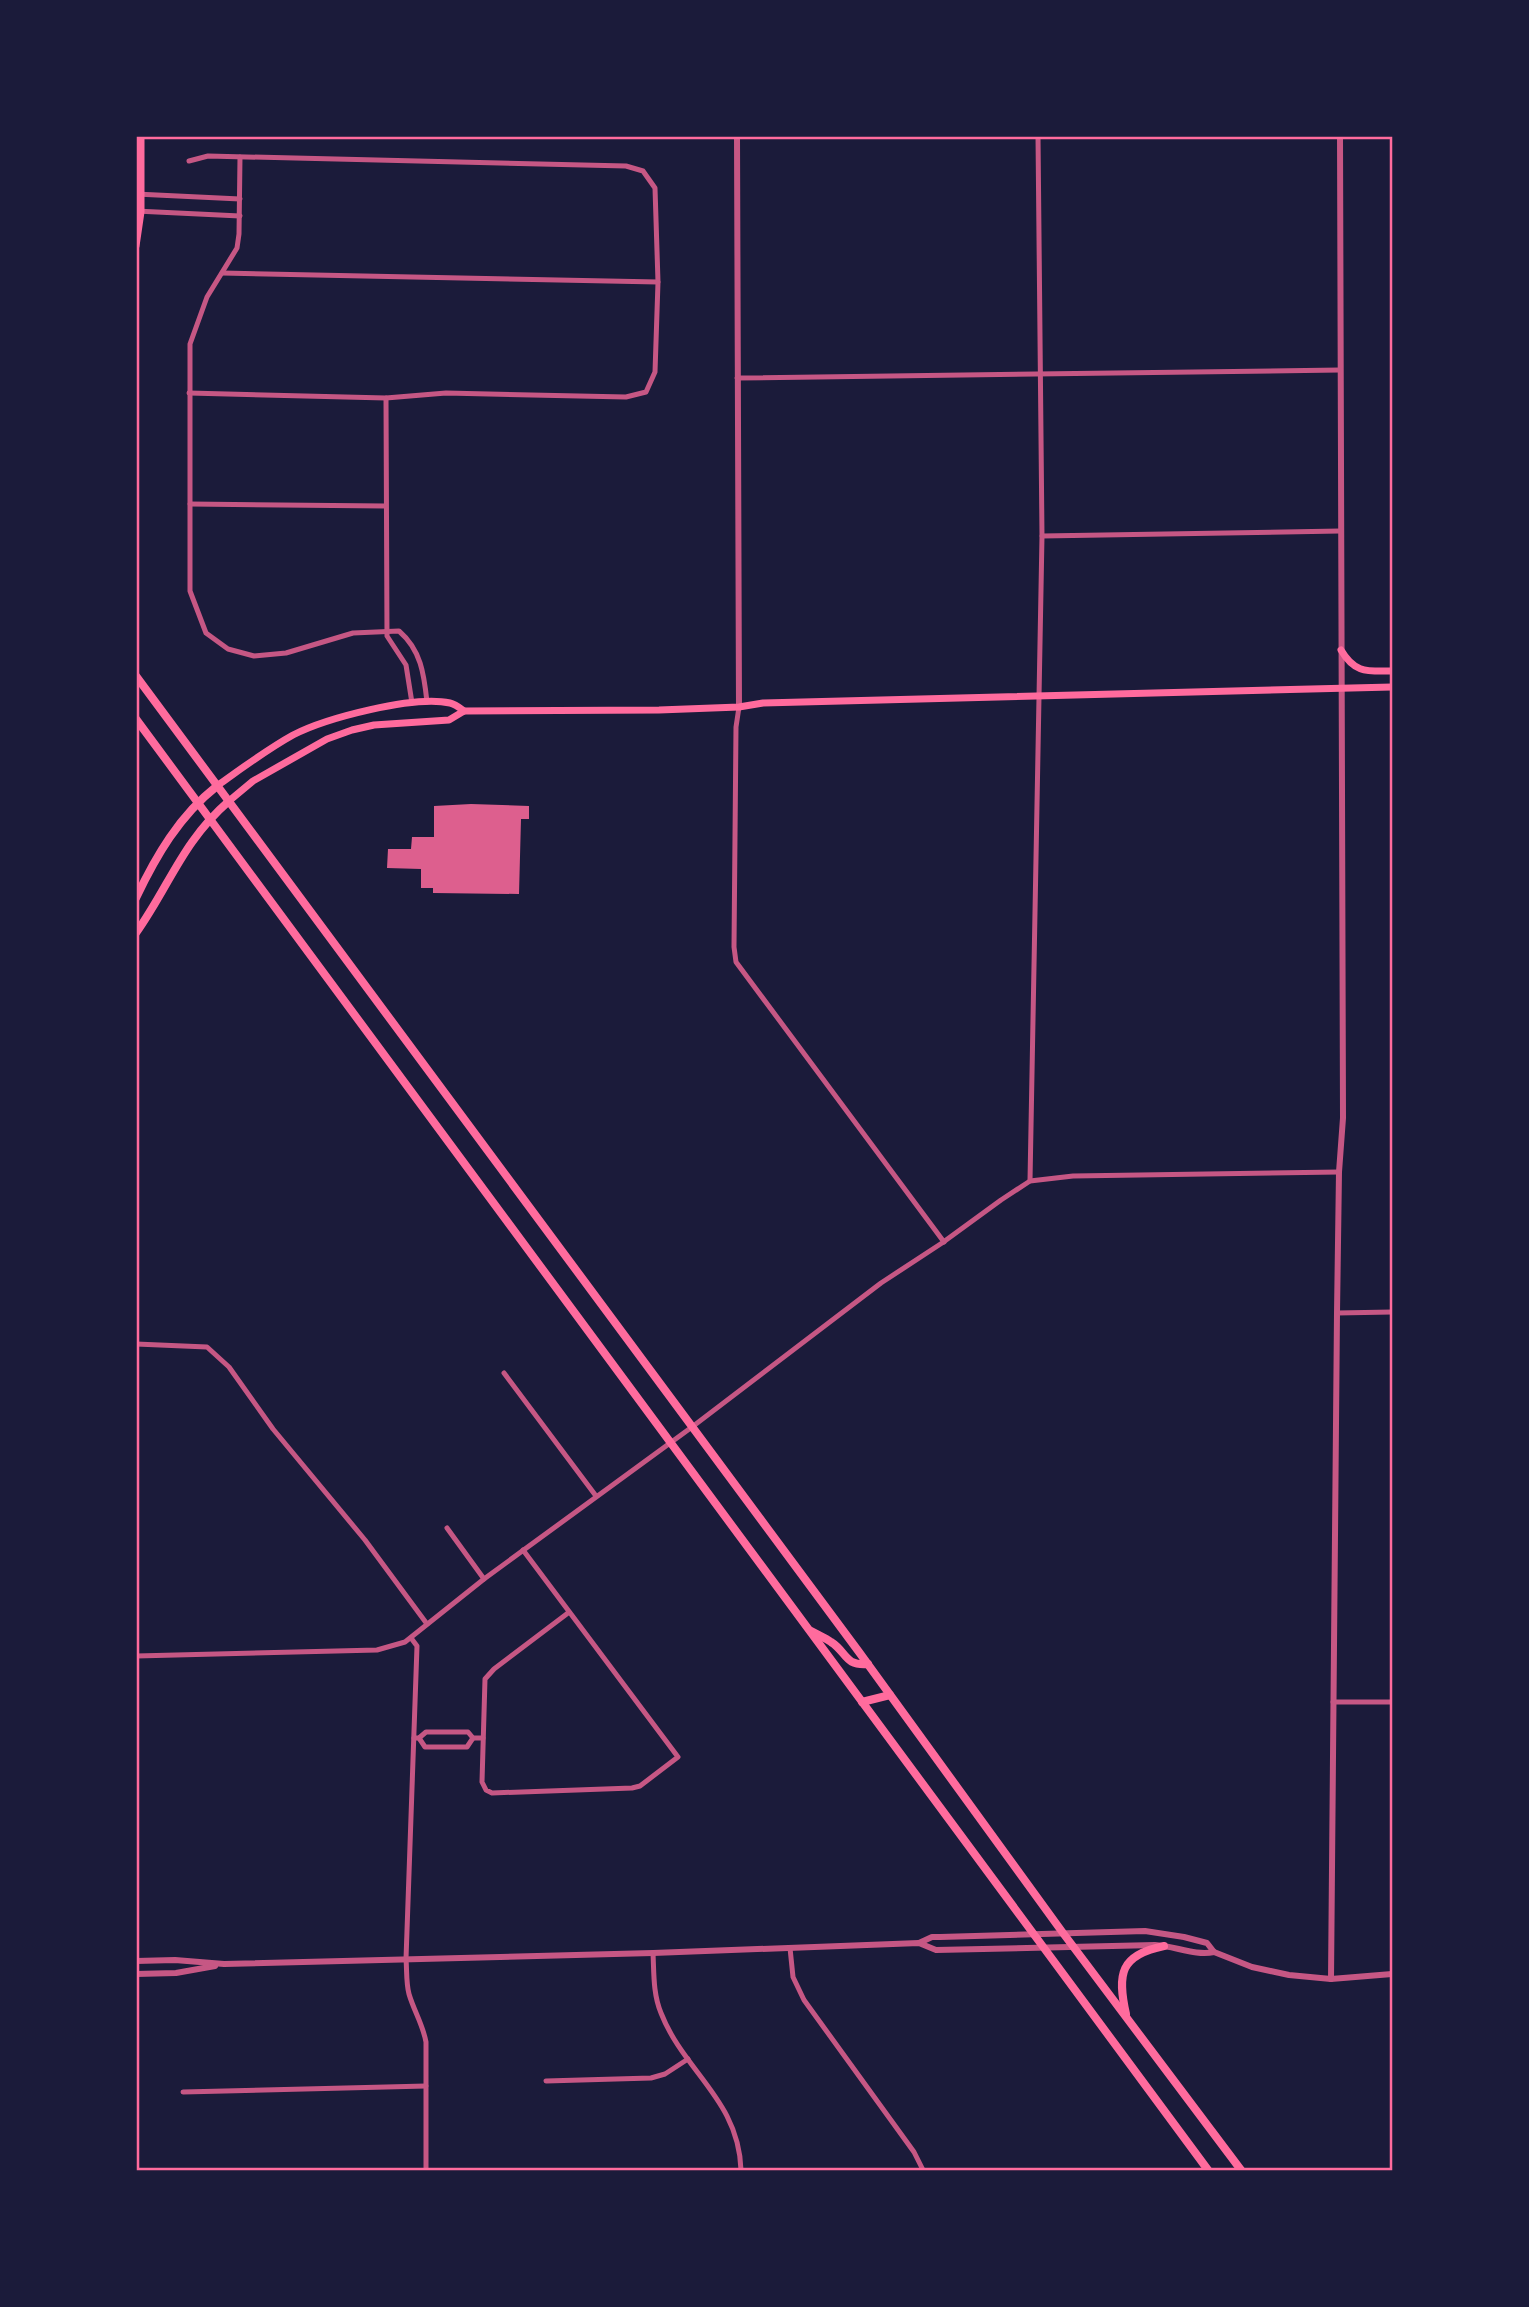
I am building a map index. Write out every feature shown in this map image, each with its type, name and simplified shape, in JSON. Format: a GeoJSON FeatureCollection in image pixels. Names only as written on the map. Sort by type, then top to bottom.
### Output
{"type":"FeatureCollection","features":[{"type":"Feature","properties":{"kind":"main road"},"geometry":{"type":"LineString","coordinates":[[136,246],[141,136]]}},
{"type":"Feature","properties":{"kind":"main road"},"geometry":{"type":"LineString","coordinates":[[1341,650],[1348,662],[1357,669],[1392,671]]}},
{"type":"Feature","properties":{"kind":"main road"},"geometry":{"type":"LineString","coordinates":[[136,676],[1241,2171]]}},
{"type":"Feature","properties":{"kind":"main road"},"geometry":{"type":"LineString","coordinates":[[136,933],[155,906],[185,850],[210,818],[229,801],[253,781],[309,747],[352,730],[374,725],[449,720],[464,711],[739,708],[763,703],[1392,687]]}},
{"type":"Feature","properties":{"kind":"main road"},"geometry":{"type":"LineString","coordinates":[[136,898],[152,863],[198,801],[260,755],[296,734],[365,711],[412,703],[452,703],[464,711]]}},
{"type":"Feature","properties":{"kind":"main road"},"geometry":{"type":"LineString","coordinates":[[136,719],[1208,2171]]}},
{"type":"Feature","properties":{"kind":"main road"},"geometry":{"type":"LineString","coordinates":[[808,1630],[834,1643],[844,1658],[852,1663],[868,1664]]}},
{"type":"Feature","properties":{"kind":"main road"},"geometry":{"type":"LineString","coordinates":[[862,1702],[890,1695]]}},
{"type":"Feature","properties":{"kind":"main road"},"geometry":{"type":"LineString","coordinates":[[1127,2017],[1121,1990],[1124,1968],[1136,1954],[1164,1946]]}},
{"type":"Feature","properties":{"kind":"street"},"geometry":{"type":"LineString","coordinates":[[737,136],[739,708],[736,727],[736,962],[944,1242]]}},
{"type":"Feature","properties":{"kind":"street"},"geometry":{"type":"LineString","coordinates":[[1030,1181],[1042,536],[1038,136]]}},
{"type":"Feature","properties":{"kind":"street"},"geometry":{"type":"LineString","coordinates":[[1331,1979],[1337,1313],[1339,1172],[1343,1118],[1339,136]]}},
{"type":"Feature","properties":{"kind":"street"},"geometry":{"type":"LineString","coordinates":[[188,161],[208,156],[626,166],[643,171],[655,188],[658,282],[655,372],[646,392],[626,397],[446,393],[386,398],[189,393]]}},
{"type":"Feature","properties":{"kind":"street"},"geometry":{"type":"LineString","coordinates":[[240,157],[237,247],[207,297],[190,344],[190,591],[206,633],[228,649],[254,656],[286,653],[353,633],[387,633]]}},
{"type":"Feature","properties":{"kind":"street"},"geometry":{"type":"LineString","coordinates":[[139,194],[240,199]]}},
{"type":"Feature","properties":{"kind":"street"},"geometry":{"type":"LineString","coordinates":[[139,211],[240,216]]}},
{"type":"Feature","properties":{"kind":"street"},"geometry":{"type":"LineString","coordinates":[[222,273],[658,282]]}},
{"type":"Feature","properties":{"kind":"street"},"geometry":{"type":"LineString","coordinates":[[737,378],[1340,370]]}},
{"type":"Feature","properties":{"kind":"street"},"geometry":{"type":"LineString","coordinates":[[386,398],[387,633],[406,665],[412,703]]}},
{"type":"Feature","properties":{"kind":"street"},"geometry":{"type":"LineString","coordinates":[[190,503],[385,506]]}},
{"type":"Feature","properties":{"kind":"street"},"geometry":{"type":"LineString","coordinates":[[1042,536],[1340,531]]}},
{"type":"Feature","properties":{"kind":"street"},"geometry":{"type":"LineString","coordinates":[[387,633],[391,629],[399,631],[416,650],[423,668],[427,702]]}},
{"type":"Feature","properties":{"kind":"street"},"geometry":{"type":"LineString","coordinates":[[136,1656],[377,1650],[405,1642],[484,1579],[692,1427],[881,1283],[1030,1181],[1086,1176],[1339,1172]]}},
{"type":"Feature","properties":{"kind":"street"},"geometry":{"type":"LineString","coordinates":[[1337,1313],[1392,1312]]}},
{"type":"Feature","properties":{"kind":"street"},"geometry":{"type":"LineString","coordinates":[[136,1344],[208,1347],[229,1367],[273,1429],[365,1540],[427,1623]]}},
{"type":"Feature","properties":{"kind":"street"},"geometry":{"type":"LineString","coordinates":[[504,1373],[596,1496]]}},
{"type":"Feature","properties":{"kind":"street"},"geometry":{"type":"LineString","coordinates":[[447,1528],[484,1579]]}},
{"type":"Feature","properties":{"kind":"street"},"geometry":{"type":"LineString","coordinates":[[523,1550],[678,1757],[640,1786],[632,1788],[492,1793],[486,1790],[482,1782],[485,1679],[568,1613]]}},
{"type":"Feature","properties":{"kind":"street"},"geometry":{"type":"LineString","coordinates":[[411,1638],[417,1646],[417,1738],[406,1959],[408,1991],[416,2015],[424,2027],[426,2042],[426,2171]]}},
{"type":"Feature","properties":{"kind":"street"},"geometry":{"type":"LineString","coordinates":[[1334,1702],[1392,1702]]}},
{"type":"Feature","properties":{"kind":"street"},"geometry":{"type":"LineString","coordinates":[[417,1738],[426,1731],[468,1732],[473,1738]]}},
{"type":"Feature","properties":{"kind":"street"},"geometry":{"type":"LineString","coordinates":[[417,1738],[425,1747],[467,1747],[473,1738]]}},
{"type":"Feature","properties":{"kind":"street"},"geometry":{"type":"LineString","coordinates":[[473,1738],[483,1738]]}},
{"type":"Feature","properties":{"kind":"street"},"geometry":{"type":"LineString","coordinates":[[136,1974],[176,1973],[224,1965],[919,1943],[932,1937],[1163,1933],[1207,1943],[1214,1952],[1252,1967],[1289,1975],[1331,1979],[1392,1974]]}},
{"type":"Feature","properties":{"kind":"street"},"geometry":{"type":"LineString","coordinates":[[919,1943],[936,1950],[1164,1946],[1202,1955],[1214,1952]]}},
{"type":"Feature","properties":{"kind":"street"},"geometry":{"type":"LineString","coordinates":[[789,1948],[793,1977],[804,2000],[914,2152],[923,2171]]}},
{"type":"Feature","properties":{"kind":"street"},"geometry":{"type":"LineString","coordinates":[[653,1953],[655,1995],[661,2013],[676,2042],[713,2091],[732,2124],[741,2171]]}},
{"type":"Feature","properties":{"kind":"street"},"geometry":{"type":"LineString","coordinates":[[136,1961],[176,1960],[224,1965]]}},
{"type":"Feature","properties":{"kind":"street"},"geometry":{"type":"LineString","coordinates":[[546,2081],[651,2078],[665,2074],[688,2059]]}},
{"type":"Feature","properties":{"kind":"street"},"geometry":{"type":"LineString","coordinates":[[183,2092],[426,2086]]}},
{"type":"Feature","properties":{"kind":"building"},"geometry":{"type":"Polygon","coordinates":[[[434,806],[529,806],[529,819],[521,819],[519,894],[433,893],[433,888],[421,888],[421,869],[387,868],[388,849],[411,849],[412,837],[434,837],[434,806]]]}}]}
